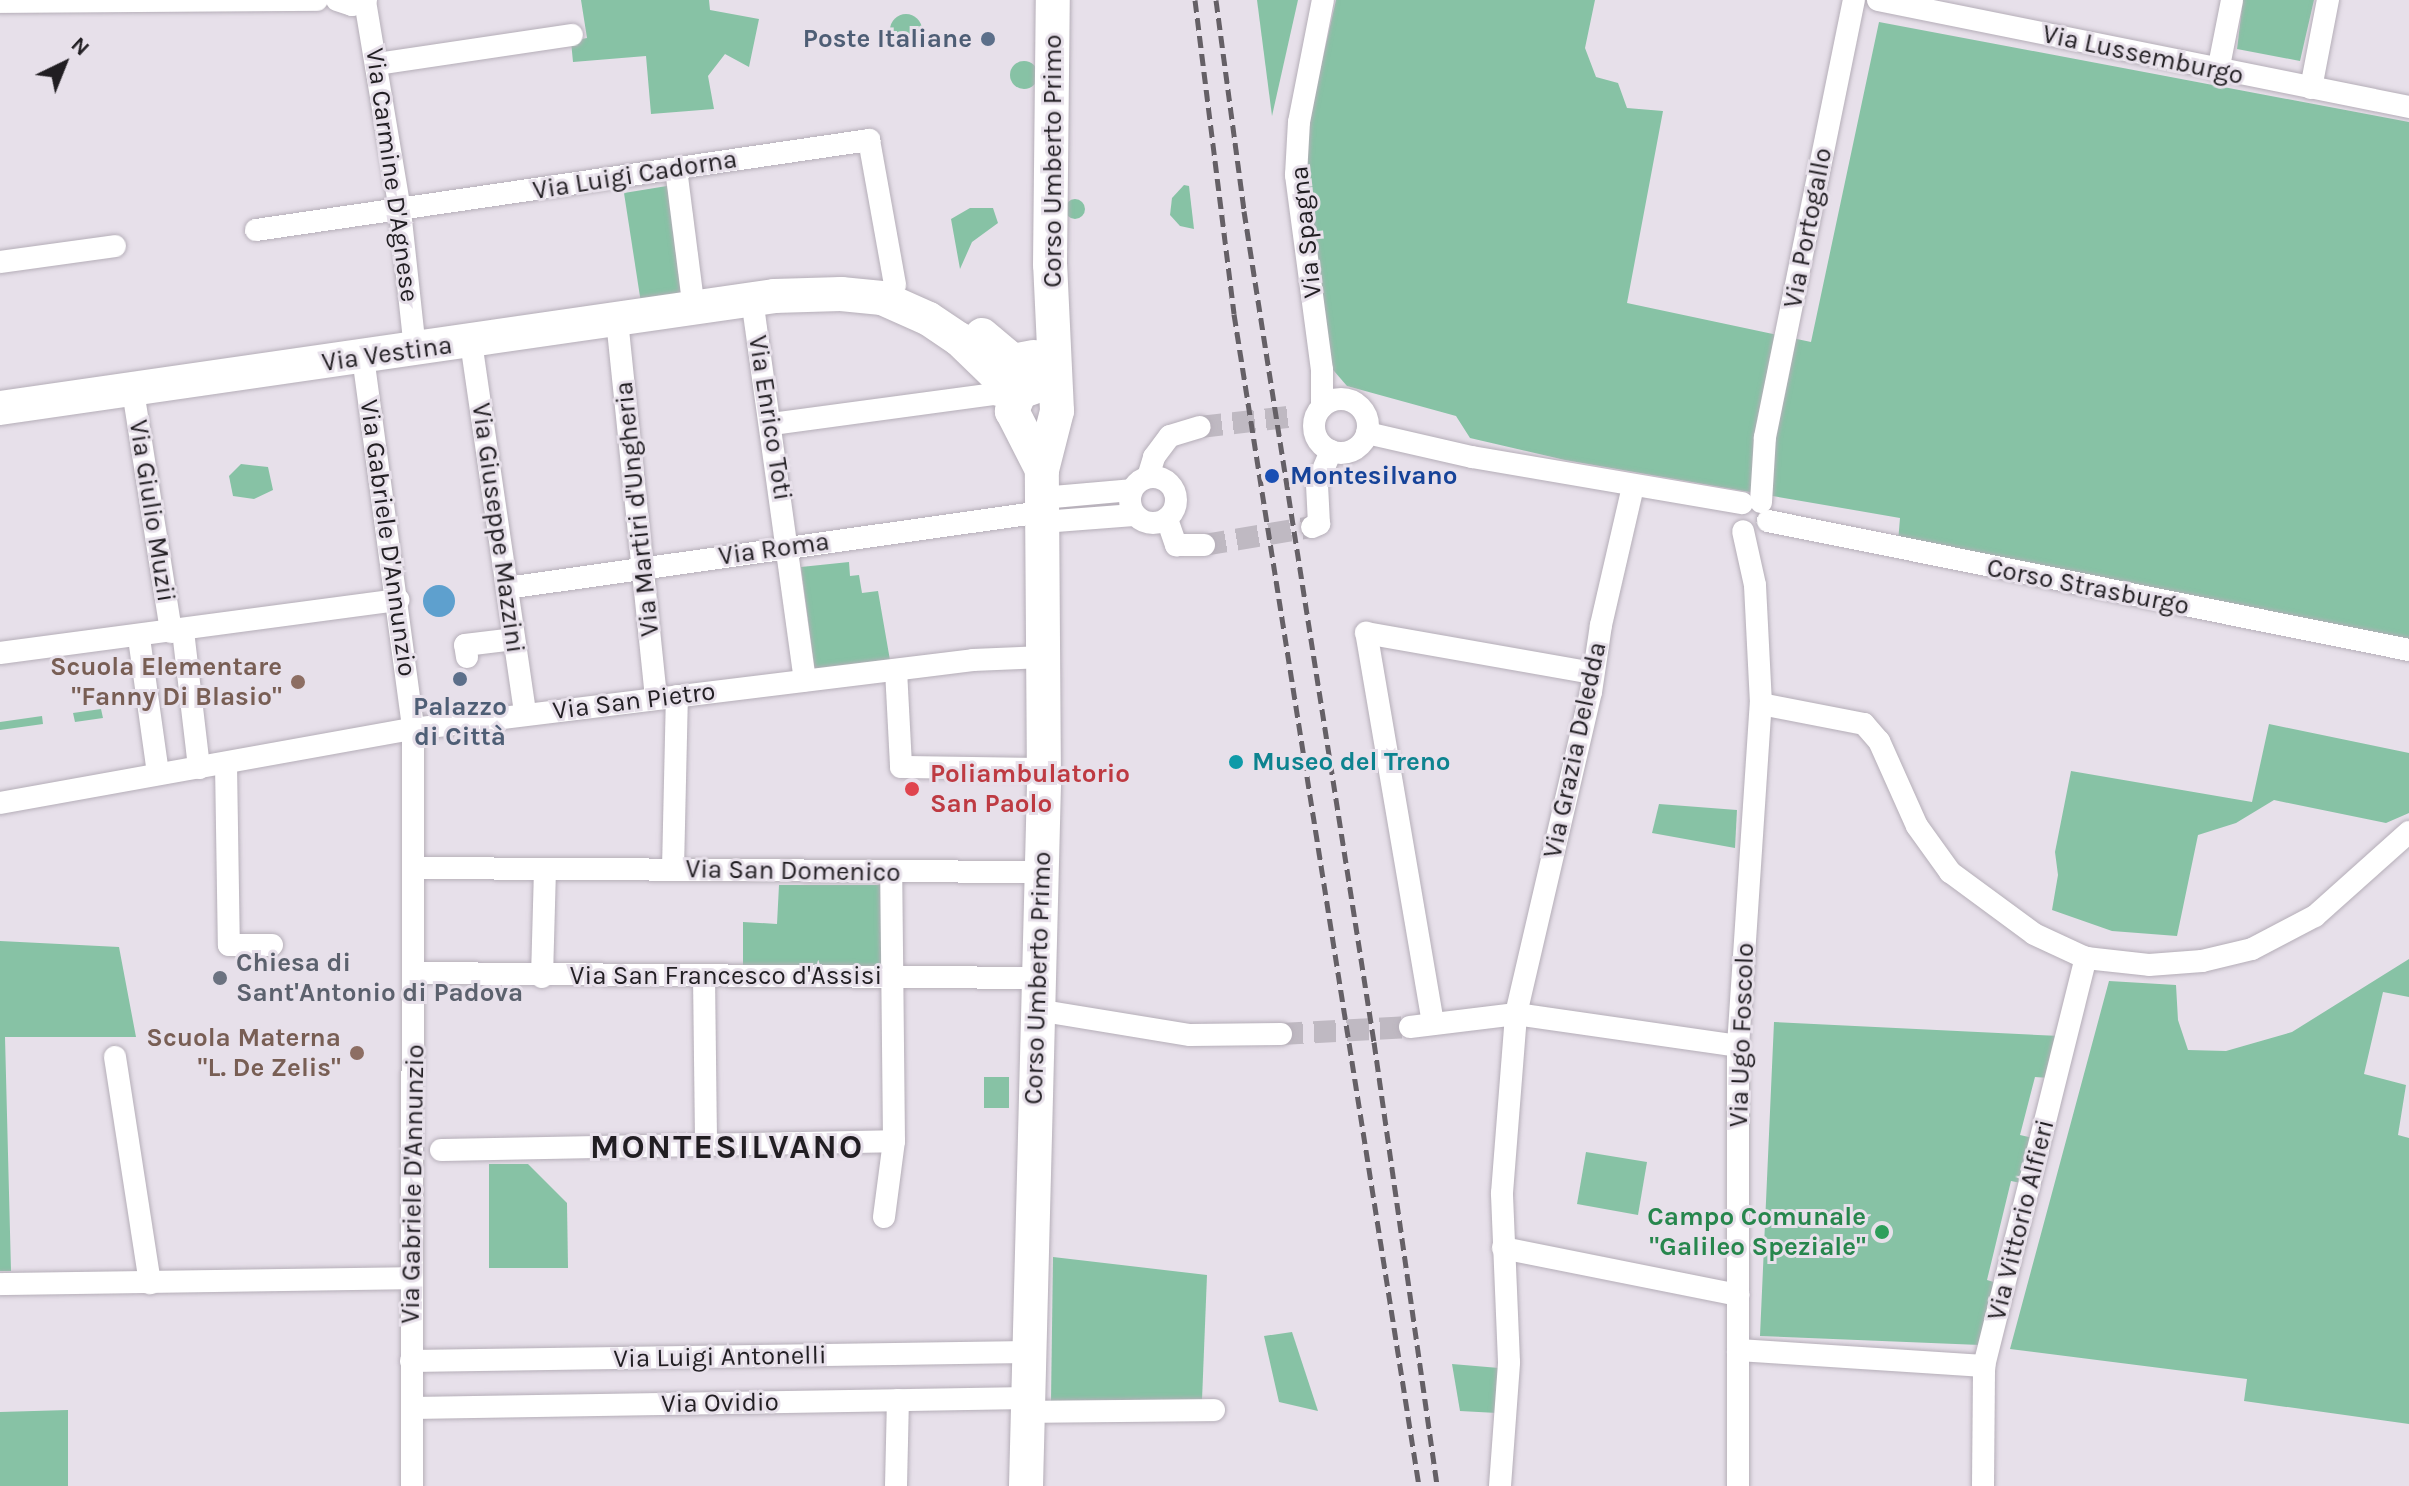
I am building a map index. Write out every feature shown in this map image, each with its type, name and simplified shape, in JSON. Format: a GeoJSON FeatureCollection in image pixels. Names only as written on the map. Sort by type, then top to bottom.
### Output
{"type":"FeatureCollection","features":[{"type":"Feature","properties":{"kind":"main road","name":"Corso Umberto Primo"},"geometry":{"type":"LineString","coordinates":[[1031,397],[1053,321],[1053,0]]}},
{"type":"Feature","properties":{"kind":"main road","name":"Via Vestina"},"geometry":{"type":"LineString","coordinates":[[0,408],[694,309],[763,298],[839,278],[895,285],[946,307],[993,345],[997,360],[1031,397]]}},
{"type":"Feature","properties":{"kind":"main road","name":"Via Vestina"},"geometry":{"type":"LineString","coordinates":[[763,298],[862,295],[903,306],[959,339],[1031,397]]}},
{"type":"Feature","properties":{"kind":"main road","name":"Corso Umberto Primo"},"geometry":{"type":"LineString","coordinates":[[1026,1486],[1044,769],[1042,501],[1031,397],[1053,321]]}},
{"type":"Feature","properties":{"kind":"street"},"geometry":{"type":"LineString","coordinates":[[0,2],[317,0]]}},
{"type":"Feature","properties":{"kind":"street"},"geometry":{"type":"LineString","coordinates":[[337,0],[352,5],[366,0]]}},
{"type":"Feature","properties":{"kind":"street","name":"Via Carmine D'Agnese"},"geometry":{"type":"LineString","coordinates":[[366,0],[400,211],[415,350]]}},
{"type":"Feature","properties":{"kind":"street","name":"Via Spagna"},"geometry":{"type":"LineString","coordinates":[[1318,410],[1322,370],[1296,175],[1299,122],[1323,0]]}},
{"type":"Feature","properties":{"kind":"street","name":"Via Portogallo"},"geometry":{"type":"LineString","coordinates":[[1751,516],[1854,0]]}},
{"type":"Feature","properties":{"kind":"street","name":"Via Lussemburgo"},"geometry":{"type":"LineString","coordinates":[[1878,0],[2218,71],[2409,107]]}},
{"type":"Feature","properties":{"kind":"street"},"geometry":{"type":"LineString","coordinates":[[2218,71],[2232,0]]}},
{"type":"Feature","properties":{"kind":"street"},"geometry":{"type":"LineString","coordinates":[[2311,88],[2328,0]]}},
{"type":"Feature","properties":{"kind":"street"},"geometry":{"type":"LineString","coordinates":[[377,64],[572,35]]}},
{"type":"Feature","properties":{"kind":"street","name":"Via Luigi Cadorna"},"geometry":{"type":"LineString","coordinates":[[256,230],[869,140],[895,285]]}},
{"type":"Feature","properties":{"kind":"street"},"geometry":{"type":"LineString","coordinates":[[676,169],[694,309]]}},
{"type":"Feature","properties":{"kind":"street"},"geometry":{"type":"LineString","coordinates":[[0,262],[115,246]]}},
{"type":"Feature","properties":{"kind":"street","name":"Via Enrico Toti"},"geometry":{"type":"LineString","coordinates":[[763,298],[772,424],[805,680]]}},
{"type":"Feature","properties":{"kind":"street","name":"Via Martiri d'Ungheria"},"geometry":{"type":"LineString","coordinates":[[617,320],[645,566],[667,697],[673,869]]}},
{"type":"Feature","properties":{"kind":"street","name":"Via Giuseppe Mazzini"},"geometry":{"type":"LineString","coordinates":[[471,342],[512,587],[514,639],[525,714]]}},
{"type":"Feature","properties":{"kind":"street","name":"Via Gabriele D'Annunzio"},"geometry":{"type":"LineString","coordinates":[[363,357],[413,729],[412,1486]]}},
{"type":"Feature","properties":{"kind":"street","name":"Via Giulio Muzii"},"geometry":{"type":"LineString","coordinates":[[133,391],[177,631]]}},
{"type":"Feature","properties":{"kind":"street"},"geometry":{"type":"LineString","coordinates":[[772,424],[995,394],[1031,397]]}},
{"type":"Feature","properties":{"kind":"street"},"geometry":{"type":"LineString","coordinates":[[1359,406],[1367,426],[1355,449],[1331,451],[1319,441],[1318,410],[1359,406]]}},
{"type":"Feature","properties":{"kind":"street","name":"Corso Strasburgo"},"geometry":{"type":"LineString","coordinates":[[1367,426],[1460,443],[1472,457],[1673,493],[1794,527],[1910,553],[2409,650]]}},
{"type":"Feature","properties":{"kind":"street"},"geometry":{"type":"LineString","coordinates":[[1134,515],[1140,484],[1154,457],[1170,436],[1200,427]]}},
{"type":"Feature","properties":{"kind":"street"},"geometry":{"type":"LineString","coordinates":[[1312,527],[1319,524],[1317,484],[1331,451]]}},
{"type":"Feature","properties":{"kind":"street"},"geometry":{"type":"LineString","coordinates":[[1162,478],[1173,488],[1175,508],[1167,519],[1146,523],[1134,515],[1042,501],[1162,478]]}},
{"type":"Feature","properties":{"kind":"street","name":"Via Grazia Deledda"},"geometry":{"type":"LineString","coordinates":[[1500,1486],[1509,1362],[1502,1193],[1516,1014],[1633,486]]}},
{"type":"Feature","properties":{"kind":"street","name":"Via Roma"},"geometry":{"type":"LineString","coordinates":[[512,587],[789,547],[1042,501]]}},
{"type":"Feature","properties":{"kind":"street","name":"Via Ugo Foscolo"},"geometry":{"type":"LineString","coordinates":[[1738,1486],[1738,1046],[1761,704],[1751,516]]}},
{"type":"Feature","properties":{"kind":"street"},"geometry":{"type":"LineString","coordinates":[[1167,519],[1176,545],[1204,545]]}},
{"type":"Feature","properties":{"kind":"street","name":"Via Giulio Muzii"},"geometry":{"type":"LineString","coordinates":[[0,653],[139,638],[398,600]]}},
{"type":"Feature","properties":{"kind":"street"},"geometry":{"type":"LineString","coordinates":[[177,631],[199,768]]}},
{"type":"Feature","properties":{"kind":"street"},"geometry":{"type":"LineString","coordinates":[[1433,1023],[1366,633],[1592,673]]}},
{"type":"Feature","properties":{"kind":"street"},"geometry":{"type":"LineString","coordinates":[[139,638],[158,774]]}},
{"type":"Feature","properties":{"kind":"street"},"geometry":{"type":"LineString","coordinates":[[467,657],[465,645],[514,639]]}},
{"type":"Feature","properties":{"kind":"street","name":"Via San Pietro"},"geometry":{"type":"LineString","coordinates":[[0,803],[413,729],[805,680],[1044,657]]}},
{"type":"Feature","properties":{"kind":"street"},"geometry":{"type":"LineString","coordinates":[[896,670],[901,767],[1044,769]]}},
{"type":"Feature","properties":{"kind":"street"},"geometry":{"type":"LineString","coordinates":[[1761,704],[1864,724],[1879,741],[1917,826],[1950,872],[2034,934],[2086,958],[2149,965],[2202,961],[2252,949],[2315,916],[2409,832]]}},
{"type":"Feature","properties":{"kind":"street"},"geometry":{"type":"LineString","coordinates":[[226,764],[229,945],[272,945]]}},
{"type":"Feature","properties":{"kind":"street","name":"Via San Domenico"},"geometry":{"type":"LineString","coordinates":[[415,868],[1041,872]]}},
{"type":"Feature","properties":{"kind":"street"},"geometry":{"type":"LineString","coordinates":[[542,977],[545,870]]}},
{"type":"Feature","properties":{"kind":"street"},"geometry":{"type":"LineString","coordinates":[[884,1217],[894,1141],[888,976],[891,872]]}},
{"type":"Feature","properties":{"kind":"street","name":"Via Vittorio Alfieri"},"geometry":{"type":"LineString","coordinates":[[1983,1486],[1984,1366],[2086,958]]}},
{"type":"Feature","properties":{"kind":"street","name":"Via San Francesco d'Assisi"},"geometry":{"type":"LineString","coordinates":[[415,973],[542,977],[888,976],[1038,994],[1201,1036],[1281,1034]]}},
{"type":"Feature","properties":{"kind":"street"},"geometry":{"type":"LineString","coordinates":[[704,976],[706,1144]]}},
{"type":"Feature","properties":{"kind":"street"},"geometry":{"type":"LineString","coordinates":[[1410,1027],[1516,1014],[1738,1046]]}},
{"type":"Feature","properties":{"kind":"street"},"geometry":{"type":"LineString","coordinates":[[115,1057],[150,1283]]}},
{"type":"Feature","properties":{"kind":"street"},"geometry":{"type":"LineString","coordinates":[[441,1150],[894,1141]]}},
{"type":"Feature","properties":{"kind":"street"},"geometry":{"type":"LineString","coordinates":[[1503,1248],[1738,1295]]}},
{"type":"Feature","properties":{"kind":"street"},"geometry":{"type":"LineString","coordinates":[[0,1284],[412,1278]]}},
{"type":"Feature","properties":{"kind":"street"},"geometry":{"type":"LineString","coordinates":[[1738,1350],[1984,1366]]}},
{"type":"Feature","properties":{"kind":"street","name":"Via Luigi Antonelli"},"geometry":{"type":"LineString","coordinates":[[411,1361],[1028,1352]]}},
{"type":"Feature","properties":{"kind":"street"},"geometry":{"type":"LineString","coordinates":[[896,1486],[898,1400]]}},
{"type":"Feature","properties":{"kind":"street","name":"Via Ovidio"},"geometry":{"type":"LineString","coordinates":[[412,1408],[898,1400],[1214,1410]]}},
{"type":"Feature","properties":{"kind":"green space"},"geometry":{"type":"Polygon","coordinates":[[[581,0],[709,0],[710,10],[759,19],[749,67],[725,54],[708,76],[714,109],[651,114],[646,56],[573,62],[571,41],[587,38],[581,0]]]}},
{"type":"Feature","properties":{"kind":"green space"},"geometry":{"type":"Polygon","coordinates":[[[1257,0],[1298,0],[1272,116],[1257,0]]]}},
{"type":"Feature","properties":{"kind":"green space"},"geometry":{"type":"Polygon","coordinates":[[[1336,0],[1595,0],[1585,48],[1596,77],[1618,83],[1627,108],[1663,111],[1627,303],[1811,342],[1879,22],[2409,122],[2409,640],[1898,542],[1900,518],[1565,460],[1470,438],[1456,416],[1347,386],[1328,364],[1303,146],[1336,0]]]}},
{"type":"Feature","properties":{"kind":"green space"},"geometry":{"type":"Polygon","coordinates":[[[2243,0],[2314,0],[2300,61],[2237,49],[2243,0]]]}},
{"type":"Feature","properties":{"kind":"green space"},"geometry":{"type":"Polygon","coordinates":[[[906,14],[917,19],[922,30],[917,41],[906,46],[895,41],[890,30],[895,19],[906,14]]]}},
{"type":"Feature","properties":{"kind":"green space"},"geometry":{"type":"Polygon","coordinates":[[[1024,61],[1034,65],[1038,75],[1034,85],[1024,89],[1014,85],[1010,75],[1014,65],[1024,61]]]}},
{"type":"Feature","properties":{"kind":"green space"},"geometry":{"type":"Polygon","coordinates":[[[673,185],[690,295],[641,303],[624,193],[673,185]]]}},
{"type":"Feature","properties":{"kind":"green space"},"geometry":{"type":"Polygon","coordinates":[[[1184,185],[1189,186],[1194,229],[1180,226],[1170,215],[1172,198],[1184,185]]]}},
{"type":"Feature","properties":{"kind":"green space"},"geometry":{"type":"Polygon","coordinates":[[[1075,199],[1082,202],[1085,209],[1082,216],[1075,219],[1068,216],[1065,209],[1068,202],[1075,199]]]}},
{"type":"Feature","properties":{"kind":"green space"},"geometry":{"type":"Polygon","coordinates":[[[970,208],[993,208],[998,223],[972,242],[960,269],[951,219],[970,208]]]}},
{"type":"Feature","properties":{"kind":"green space"},"geometry":{"type":"Polygon","coordinates":[[[241,464],[268,467],[273,490],[254,499],[233,496],[229,476],[241,464]]]}},
{"type":"Feature","properties":{"kind":"green space"},"geometry":{"type":"Polygon","coordinates":[[[849,562],[850,576],[859,575],[862,593],[878,591],[891,666],[815,672],[801,567],[849,562]]]}},
{"type":"Feature","properties":{"kind":"green space"},"geometry":{"type":"Polygon","coordinates":[[[101,709],[103,718],[75,722],[73,713],[101,709]]]}},
{"type":"Feature","properties":{"kind":"green space"},"geometry":{"type":"Polygon","coordinates":[[[42,716],[43,724],[0,730],[0,722],[42,716]]]}},
{"type":"Feature","properties":{"kind":"green space"},"geometry":{"type":"Polygon","coordinates":[[[2269,724],[2409,753],[2409,813],[2386,823],[2274,800],[2236,823],[2198,835],[2177,936],[2112,931],[2052,910],[2058,875],[2055,852],[2071,771],[2252,802],[2269,724]]]}},
{"type":"Feature","properties":{"kind":"green space"},"geometry":{"type":"Polygon","coordinates":[[[1659,804],[1737,810],[1735,848],[1652,833],[1659,804]]]}},
{"type":"Feature","properties":{"kind":"green space"},"geometry":{"type":"Polygon","coordinates":[[[779,885],[884,885],[884,970],[743,969],[743,922],[777,924],[779,885]]]}},
{"type":"Feature","properties":{"kind":"green space"},"geometry":{"type":"Polygon","coordinates":[[[0,941],[119,947],[136,1037],[5,1037],[11,1271],[0,1271],[0,941]]]}},
{"type":"Feature","properties":{"kind":"green space"},"geometry":{"type":"Polygon","coordinates":[[[2409,959],[2409,997],[2383,992],[2364,1074],[2406,1085],[2398,1135],[2409,1138],[2409,1424],[2244,1401],[2247,1379],[2010,1349],[2109,981],[2176,985],[2178,1020],[2188,1050],[2226,1051],[2292,1032],[2409,959]]]}},
{"type":"Feature","properties":{"kind":"green space","name":"Campo Comunale \"Galileo Speziale\""},"geometry":{"type":"Polygon","coordinates":[[[1774,1022],[2060,1036],[2049,1078],[2035,1077],[2020,1135],[2033,1138],[2021,1183],[2011,1181],[1987,1280],[1997,1283],[1980,1345],[1760,1336],[1774,1022]]]}},
{"type":"Feature","properties":{"kind":"green space"},"geometry":{"type":"Polygon","coordinates":[[[984,1077],[1009,1077],[1009,1108],[984,1108],[984,1077]]]}},
{"type":"Feature","properties":{"kind":"green space"},"geometry":{"type":"Polygon","coordinates":[[[1586,1152],[1647,1162],[1638,1215],[1577,1204],[1586,1152]]]}},
{"type":"Feature","properties":{"kind":"green space"},"geometry":{"type":"Polygon","coordinates":[[[489,1164],[528,1164],[567,1203],[568,1268],[489,1268],[489,1164]]]}},
{"type":"Feature","properties":{"kind":"green space"},"geometry":{"type":"Polygon","coordinates":[[[1053,1257],[1207,1275],[1202,1400],[1051,1401],[1053,1257]]]}},
{"type":"Feature","properties":{"kind":"green space"},"geometry":{"type":"Polygon","coordinates":[[[1292,1332],[1318,1411],[1279,1402],[1264,1336],[1292,1332]]]}},
{"type":"Feature","properties":{"kind":"green space"},"geometry":{"type":"Polygon","coordinates":[[[1452,1364],[1499,1368],[1497,1413],[1460,1411],[1452,1364]]]}},
{"type":"Feature","properties":{"kind":"green space"},"geometry":{"type":"Polygon","coordinates":[[[68,1410],[68,1486],[0,1486],[0,1412],[68,1410]]]}},
{"type":"Feature","properties":{"kind":"water"},"geometry":{"type":"Polygon","coordinates":[[[439,585],[450,590],[455,601],[450,612],[439,617],[428,612],[423,601],[428,590],[439,585]]]}},
{"type":"Feature","properties":{"kind":"tunnel"},"geometry":{"type":"LineString","coordinates":[[1200,427],[1296,416]]}},
{"type":"Feature","properties":{"kind":"tunnel"},"geometry":{"type":"LineString","coordinates":[[1204,545],[1312,527]]}},
{"type":"Feature","properties":{"kind":"tunnel"},"geometry":{"type":"LineString","coordinates":[[1281,1034],[1410,1027]]}},
{"type":"Feature","properties":{"kind":"railway"},"geometry":{"type":"LineString","coordinates":[[1195,0],[1234,314],[1419,1486]]}},
{"type":"Feature","properties":{"kind":"railway"},"geometry":{"type":"LineString","coordinates":[[1216,0],[1244,211],[1374,1042],[1437,1486]]}},
{"type":"Feature","properties":{"kind":"place","name":"Poste Italiane"},"geometry":{"type":"Point","coordinates":[988,39]}},
{"type":"Feature","properties":{"kind":"place","name":"Montesilvano"},"geometry":{"type":"Point","coordinates":[1272,476]}},
{"type":"Feature","properties":{"kind":"place","name":"Palazzo di Città"},"geometry":{"type":"Point","coordinates":[460,679]}},
{"type":"Feature","properties":{"kind":"place","name":"Scuola Elementare \"Fanny Di Blasio\""},"geometry":{"type":"Point","coordinates":[298,682]}},
{"type":"Feature","properties":{"kind":"place","name":"Museo del Treno"},"geometry":{"type":"Point","coordinates":[1236,762]}},
{"type":"Feature","properties":{"kind":"place","name":"Poliambulatorio San Paolo"},"geometry":{"type":"Point","coordinates":[912,789]}},
{"type":"Feature","properties":{"kind":"place","name":"Chiesa di Sant'Antonio di Padova"},"geometry":{"type":"Point","coordinates":[220,978]}},
{"type":"Feature","properties":{"kind":"place","name":"Scuola Materna \"L. De Zelis\""},"geometry":{"type":"Point","coordinates":[357,1053]}},
{"type":"Feature","properties":{"kind":"place","name":"Campo Comunale \"Galileo Speziale\""},"geometry":{"type":"Point","coordinates":[1882,1232]}},
{"type":"Feature","properties":{"kind":"district","name":"MONTESILVANO"},"geometry":{"type":"Point","coordinates":[727,1148]}}]}
